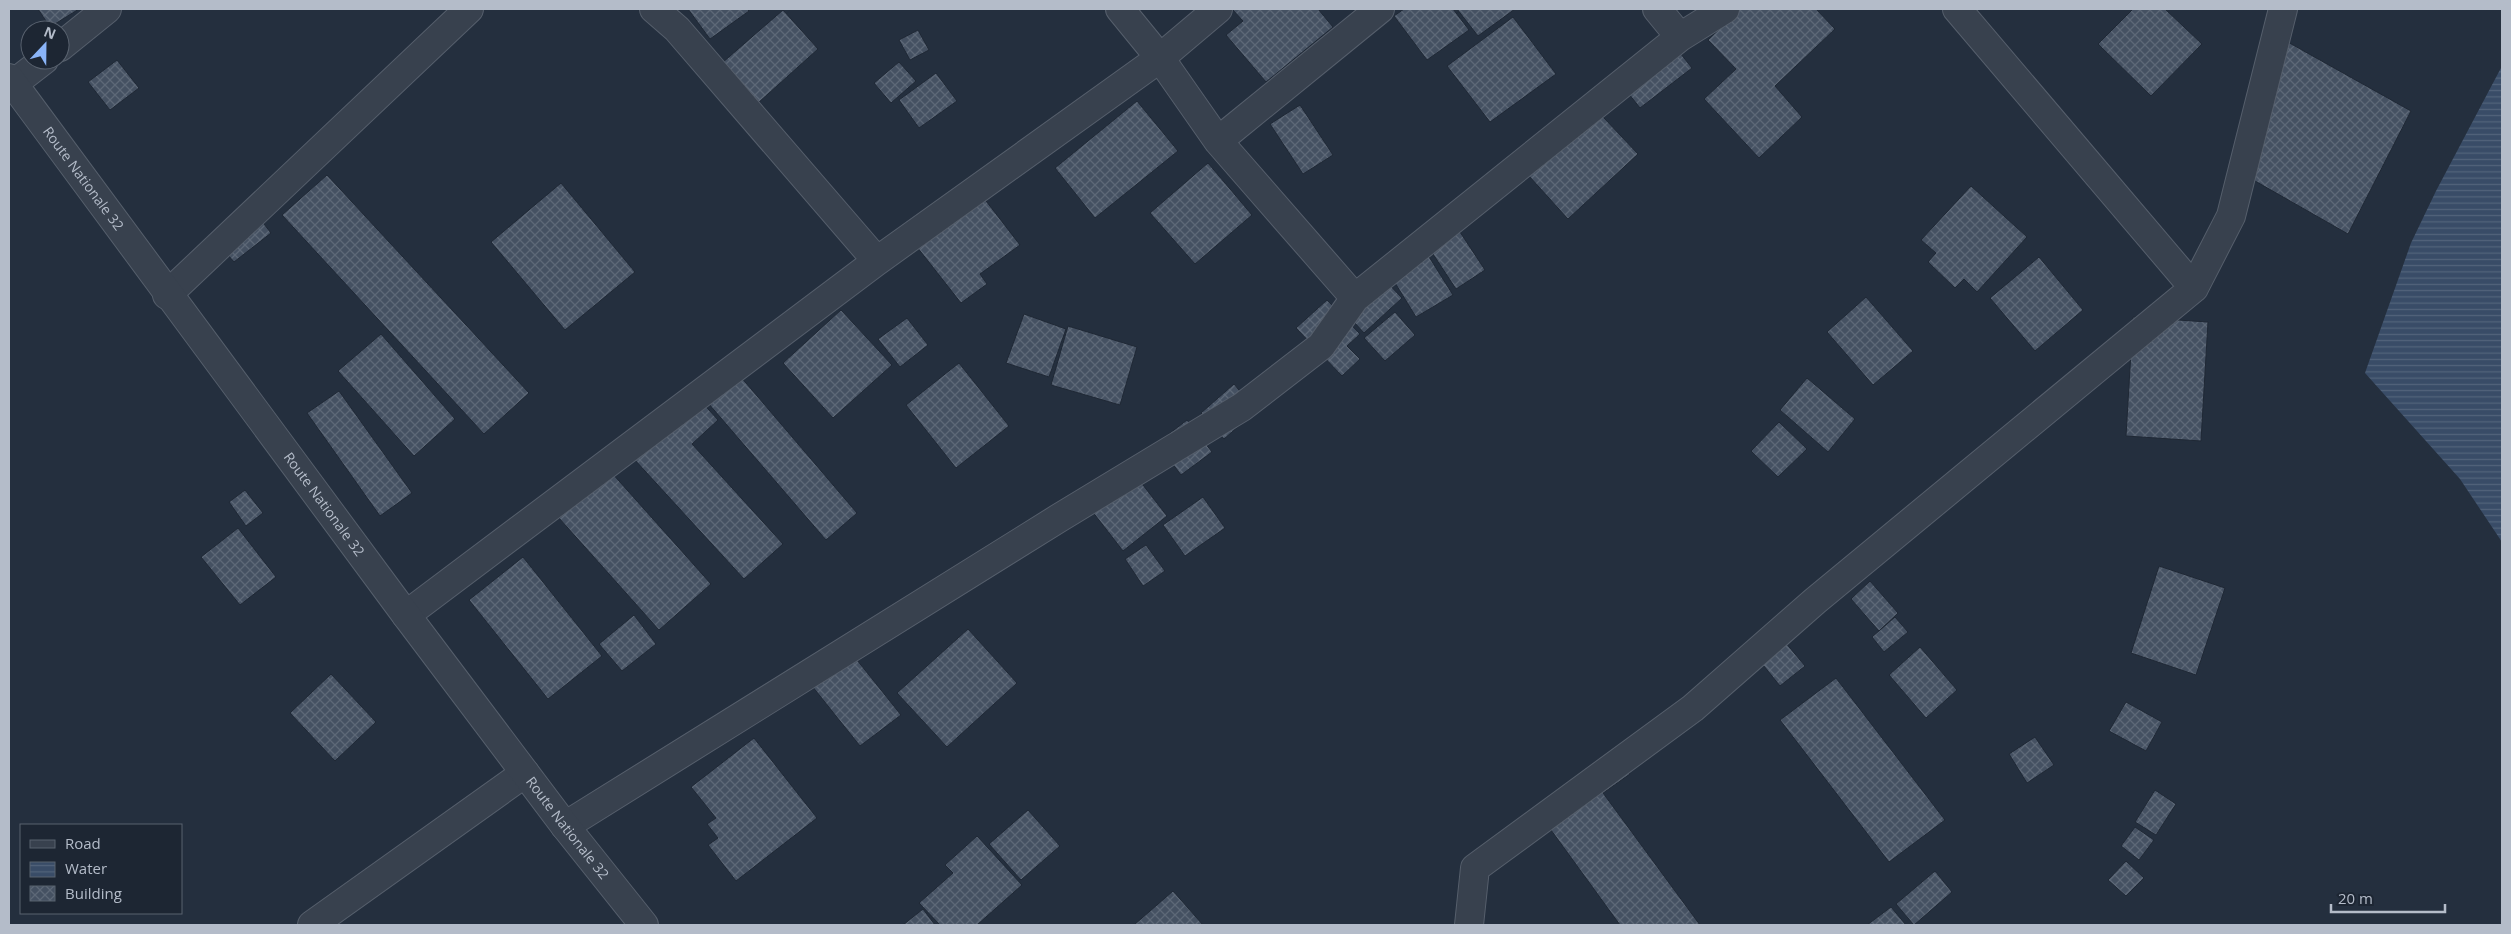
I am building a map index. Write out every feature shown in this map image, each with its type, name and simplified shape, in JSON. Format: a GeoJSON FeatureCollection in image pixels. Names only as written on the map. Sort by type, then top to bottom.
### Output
{"type":"FeatureCollection","features":[{"type":"Feature","properties":{"kind":"street"},"geometry":{"type":"LineString","coordinates":[[70,39],[107,9]]}},
{"type":"Feature","properties":{"kind":"street"},"geometry":{"type":"LineString","coordinates":[[167,295],[469,9]]}},
{"type":"Feature","properties":{"kind":"street"},"geometry":{"type":"LineString","coordinates":[[654,9],[677,29],[877,261]]}},
{"type":"Feature","properties":{"kind":"street"},"geometry":{"type":"LineString","coordinates":[[1120,9],[1160,58],[1218,141],[1355,298]]}},
{"type":"Feature","properties":{"kind":"street"},"geometry":{"type":"LineString","coordinates":[[406,615],[877,261],[1160,58],[1218,9]]}},
{"type":"Feature","properties":{"kind":"street"},"geometry":{"type":"LineString","coordinates":[[1218,141],[1380,9]]}},
{"type":"Feature","properties":{"kind":"street"},"geometry":{"type":"LineString","coordinates":[[1657,9],[1680,36]]}},
{"type":"Feature","properties":{"kind":"street"},"geometry":{"type":"LineString","coordinates":[[565,826],[1059,518],[1242,407],[1321,346],[1355,298],[1680,36],[1726,9]]}},
{"type":"Feature","properties":{"kind":"street"},"geometry":{"type":"LineString","coordinates":[[1956,9],[2194,288]]}},
{"type":"Feature","properties":{"kind":"street"},"geometry":{"type":"LineString","coordinates":[[1468,925],[1475,868],[1693,708],[1822,595],[2194,288],[2231,216],[2283,9]]}},
{"type":"Feature","properties":{"kind":"street"},"geometry":{"type":"LineString","coordinates":[[11,81],[28,70]]}},
{"type":"Feature","properties":{"kind":"street","name":"Route Nationale 32"},"geometry":{"type":"LineString","coordinates":[[11,81],[167,295],[406,615],[565,826],[644,925]]}},
{"type":"Feature","properties":{"kind":"street"},"geometry":{"type":"LineString","coordinates":[[312,925],[525,773]]}},
{"type":"Feature","properties":{"kind":"water"},"geometry":{"type":"Polygon","coordinates":[[[2502,66],[2502,542],[2460,479],[2365,373],[2411,243],[2436,191],[2502,66]]]}},
{"type":"Feature","properties":{"kind":"building"},"geometry":{"type":"Polygon","coordinates":[[[38,9],[79,9],[61,20],[45,20],[38,9]]]}},
{"type":"Feature","properties":{"kind":"building"},"geometry":{"type":"Polygon","coordinates":[[[688,9],[747,9],[749,11],[710,39],[688,9]]]}},
{"type":"Feature","properties":{"kind":"building"},"geometry":{"type":"Polygon","coordinates":[[[1232,9],[1318,9],[1333,27],[1266,82],[1226,35],[1243,21],[1232,9]]]}},
{"type":"Feature","properties":{"kind":"building"},"geometry":{"type":"Polygon","coordinates":[[[1404,9],[1453,9],[1469,30],[1427,60],[1394,16],[1404,9]]]}},
{"type":"Feature","properties":{"kind":"building"},"geometry":{"type":"Polygon","coordinates":[[[1457,9],[1515,9],[1478,36],[1457,9]]]}},
{"type":"Feature","properties":{"kind":"building"},"geometry":{"type":"Polygon","coordinates":[[[1740,9],[1816,9],[1835,29],[1775,86],[1802,117],[1759,158],[1704,99],[1736,69],[1708,40],[1740,9]]]}},
{"type":"Feature","properties":{"kind":"building"},"geometry":{"type":"Polygon","coordinates":[[[2133,9],[2165,9],[2202,44],[2151,96],[2098,44],[2133,9]]]}},
{"type":"Feature","properties":{"kind":"building"},"geometry":{"type":"Polygon","coordinates":[[[783,10],[818,49],[758,103],[722,63],[783,10]]]}},
{"type":"Feature","properties":{"kind":"building"},"geometry":{"type":"Polygon","coordinates":[[[1513,17],[1556,74],[1490,122],[1447,66],[1513,17]]]}},
{"type":"Feature","properties":{"kind":"building"},"geometry":{"type":"Polygon","coordinates":[[[918,30],[929,50],[910,60],[899,40],[918,30]]]}},
{"type":"Feature","properties":{"kind":"building"},"geometry":{"type":"Polygon","coordinates":[[[1665,34],[1692,68],[1640,108],[1614,75],[1665,34]]]}},
{"type":"Feature","properties":{"kind":"building"},"geometry":{"type":"Polygon","coordinates":[[[2277,36],[2411,111],[2348,234],[2234,169],[2277,36]]]}},
{"type":"Feature","properties":{"kind":"building"},"geometry":{"type":"Polygon","coordinates":[[[117,60],[139,88],[110,110],[88,82],[117,60]]]}},
{"type":"Feature","properties":{"kind":"building"},"geometry":{"type":"Polygon","coordinates":[[[899,62],[916,81],[891,103],[874,83],[899,62]]]}},
{"type":"Feature","properties":{"kind":"building"},"geometry":{"type":"Polygon","coordinates":[[[936,73],[957,101],[919,128],[899,100],[936,73]]]}},
{"type":"Feature","properties":{"kind":"building"},"geometry":{"type":"Polygon","coordinates":[[[1137,101],[1178,151],[1095,218],[1055,168],[1137,101]]]}},
{"type":"Feature","properties":{"kind":"building"},"geometry":{"type":"Polygon","coordinates":[[[1588,101],[1638,154],[1568,219],[1519,165],[1588,101]]]}},
{"type":"Feature","properties":{"kind":"building"},"geometry":{"type":"Polygon","coordinates":[[[1300,105],[1333,155],[1303,174],[1270,124],[1300,105]]]}},
{"type":"Feature","properties":{"kind":"building"},"geometry":{"type":"Polygon","coordinates":[[[1208,163],[1252,215],[1195,264],[1150,213],[1208,163]]]}},
{"type":"Feature","properties":{"kind":"building"},"geometry":{"type":"Polygon","coordinates":[[[327,175],[529,393],[484,434],[282,215],[327,175]]]}},
{"type":"Feature","properties":{"kind":"building"},"geometry":{"type":"Polygon","coordinates":[[[561,183],[635,272],[565,330],[491,242],[561,183]]]}},
{"type":"Feature","properties":{"kind":"building"},"geometry":{"type":"Polygon","coordinates":[[[1971,186],[2027,237],[1977,292],[1964,279],[1955,288],[1928,262],[1936,253],[1921,240],[1971,186]]]}},
{"type":"Feature","properties":{"kind":"building"},"geometry":{"type":"Polygon","coordinates":[[[983,197],[1020,245],[980,274],[987,284],[961,303],[917,247],[983,197]]]}},
{"type":"Feature","properties":{"kind":"building"},"geometry":{"type":"Polygon","coordinates":[[[260,219],[271,233],[234,262],[222,248],[260,219]]]}},
{"type":"Feature","properties":{"kind":"building"},"geometry":{"type":"Polygon","coordinates":[[[1460,232],[1485,270],[1456,289],[1431,251],[1460,232]]]}},
{"type":"Feature","properties":{"kind":"building"},"geometry":{"type":"Polygon","coordinates":[[[1426,252],[1453,295],[1416,317],[1389,273],[1426,252]]]}},
{"type":"Feature","properties":{"kind":"building"},"geometry":{"type":"Polygon","coordinates":[[[2039,257],[2083,310],[2035,351],[1990,298],[2039,257]]]}},
{"type":"Feature","properties":{"kind":"building"},"geometry":{"type":"Polygon","coordinates":[[[1381,276],[1402,298],[1364,333],[1344,311],[1381,276]]]}},
{"type":"Feature","properties":{"kind":"building"},"geometry":{"type":"Polygon","coordinates":[[[1866,297],[1913,351],[1873,385],[1827,332],[1866,297]]]}},
{"type":"Feature","properties":{"kind":"building"},"geometry":{"type":"Polygon","coordinates":[[[1327,300],[1360,334],[1347,346],[1360,359],[1342,376],[1296,328],[1327,300]]]}},
{"type":"Feature","properties":{"kind":"building"},"geometry":{"type":"Polygon","coordinates":[[[841,310],[892,365],[833,418],[783,363],[841,310]]]}},
{"type":"Feature","properties":{"kind":"building"},"geometry":{"type":"Polygon","coordinates":[[[1395,312],[1415,335],[1385,361],[1364,338],[1395,312]]]}},
{"type":"Feature","properties":{"kind":"building"},"geometry":{"type":"Polygon","coordinates":[[[1024,314],[1066,329],[1049,377],[1006,363],[1024,314]]]}},
{"type":"Feature","properties":{"kind":"building"},"geometry":{"type":"Polygon","coordinates":[[[2133,317],[2208,322],[2201,441],[2126,436],[2133,317]]]}},
{"type":"Feature","properties":{"kind":"building"},"geometry":{"type":"Polygon","coordinates":[[[907,318],[928,345],[900,367],[878,339],[907,318]]]}},
{"type":"Feature","properties":{"kind":"building"},"geometry":{"type":"Polygon","coordinates":[[[1068,326],[1137,347],[1120,405],[1051,385],[1068,326]]]}},
{"type":"Feature","properties":{"kind":"building"},"geometry":{"type":"Polygon","coordinates":[[[381,334],[455,419],[414,456],[338,371],[381,334]]]}},
{"type":"Feature","properties":{"kind":"building"},"geometry":{"type":"Polygon","coordinates":[[[959,363],[1009,426],[956,468],[906,405],[959,363]]]}},
{"type":"Feature","properties":{"kind":"building"},"geometry":{"type":"Polygon","coordinates":[[[740,376],[857,513],[826,540],[708,403],[740,376]]]}},
{"type":"Feature","properties":{"kind":"building"},"geometry":{"type":"Polygon","coordinates":[[[1807,378],[1855,419],[1828,452],[1780,410],[1807,378]]]}},
{"type":"Feature","properties":{"kind":"building"},"geometry":{"type":"Polygon","coordinates":[[[1234,384],[1256,411],[1224,439],[1201,413],[1234,384]]]}},
{"type":"Feature","properties":{"kind":"building"},"geometry":{"type":"Polygon","coordinates":[[[339,391],[412,493],[380,516],[307,413],[339,391]]]}},
{"type":"Feature","properties":{"kind":"building"},"geometry":{"type":"Polygon","coordinates":[[[700,400],[718,420],[692,444],[783,544],[744,579],[634,459],[700,400]]]}},
{"type":"Feature","properties":{"kind":"building"},"geometry":{"type":"Polygon","coordinates":[[[1187,420],[1212,452],[1181,475],[1157,443],[1187,420]]]}},
{"type":"Feature","properties":{"kind":"building"},"geometry":{"type":"Polygon","coordinates":[[[1779,422],[1807,449],[1778,477],[1751,451],[1779,422]]]}},
{"type":"Feature","properties":{"kind":"building"},"geometry":{"type":"Polygon","coordinates":[[[611,472],[711,584],[659,630],[559,518],[611,472]]]}},
{"type":"Feature","properties":{"kind":"building"},"geometry":{"type":"Polygon","coordinates":[[[1136,476],[1167,516],[1123,551],[1092,511],[1136,476]]]}},
{"type":"Feature","properties":{"kind":"building"},"geometry":{"type":"Polygon","coordinates":[[[245,490],[263,513],[246,526],[229,502],[245,490]]]}},
{"type":"Feature","properties":{"kind":"building"},"geometry":{"type":"Polygon","coordinates":[[[1203,497],[1225,528],[1185,556],[1163,525],[1203,497]]]}},
{"type":"Feature","properties":{"kind":"building"},"geometry":{"type":"Polygon","coordinates":[[[238,528],[276,577],[240,605],[201,557],[238,528]]]}},
{"type":"Feature","properties":{"kind":"building"},"geometry":{"type":"Polygon","coordinates":[[[1146,545],[1165,571],[1143,586],[1125,559],[1146,545]]]}},
{"type":"Feature","properties":{"kind":"building"},"geometry":{"type":"Polygon","coordinates":[[[523,557],[602,656],[548,699],[469,600],[523,557]]]}},
{"type":"Feature","properties":{"kind":"building"},"geometry":{"type":"Polygon","coordinates":[[[2159,566],[2225,588],[2196,675],[2131,653],[2159,566]]]}},
{"type":"Feature","properties":{"kind":"building"},"geometry":{"type":"Polygon","coordinates":[[[1870,581],[1898,613],[1879,631],[1851,599],[1870,581]]]}},
{"type":"Feature","properties":{"kind":"building"},"geometry":{"type":"Polygon","coordinates":[[[634,615],[656,644],[622,671],[599,644],[634,615]]]}},
{"type":"Feature","properties":{"kind":"building"},"geometry":{"type":"Polygon","coordinates":[[[1895,617],[1908,632],[1884,652],[1872,637],[1895,617]]]}},
{"type":"Feature","properties":{"kind":"building"},"geometry":{"type":"Polygon","coordinates":[[[968,629],[1017,683],[947,747],[897,693],[968,629]]]}},
{"type":"Feature","properties":{"kind":"building"},"geometry":{"type":"Polygon","coordinates":[[[1775,630],[1805,666],[1780,686],[1751,650],[1775,630]]]}},
{"type":"Feature","properties":{"kind":"building"},"geometry":{"type":"Polygon","coordinates":[[[1920,647],[1957,690],[1926,718],[1889,675],[1920,647]]]}},
{"type":"Feature","properties":{"kind":"building"},"geometry":{"type":"Polygon","coordinates":[[[849,650],[901,715],[860,746],[808,681],[849,650]]]}},
{"type":"Feature","properties":{"kind":"building"},"geometry":{"type":"Polygon","coordinates":[[[331,674],[376,722],[335,761],[290,713],[331,674]]]}},
{"type":"Feature","properties":{"kind":"building"},"geometry":{"type":"Polygon","coordinates":[[[1836,678],[1945,820],[1889,862],[1780,720],[1836,678]]]}},
{"type":"Feature","properties":{"kind":"building"},"geometry":{"type":"Polygon","coordinates":[[[2126,702],[2162,722],[2146,751],[2109,731],[2126,702]]]}},
{"type":"Feature","properties":{"kind":"building"},"geometry":{"type":"Polygon","coordinates":[[[2035,737],[2054,765],[2027,783],[2009,754],[2035,737]]]}},
{"type":"Feature","properties":{"kind":"building"},"geometry":{"type":"Polygon","coordinates":[[[754,738],[817,818],[736,881],[708,845],[718,838],[707,824],[716,818],[691,787],[754,738]]]}},
{"type":"Feature","properties":{"kind":"building"},"geometry":{"type":"Polygon","coordinates":[[[1613,751],[1630,774],[1603,793],[1700,925],[1620,925],[1535,808],[1613,751]]]}},
{"type":"Feature","properties":{"kind":"building"},"geometry":{"type":"Polygon","coordinates":[[[2155,790],[2176,804],[2156,835],[2135,822],[2155,790]]]}},
{"type":"Feature","properties":{"kind":"building"},"geometry":{"type":"Polygon","coordinates":[[[1028,810],[1060,846],[1021,880],[989,844],[1028,810]]]}},
{"type":"Feature","properties":{"kind":"building"},"geometry":{"type":"Polygon","coordinates":[[[2135,827],[2154,840],[2139,860],[2121,846],[2135,827]]]}},
{"type":"Feature","properties":{"kind":"building"},"geometry":{"type":"Polygon","coordinates":[[[977,836],[1022,885],[977,925],[940,925],[919,903],[953,873],[945,865],[977,836]]]}},
{"type":"Feature","properties":{"kind":"building"},"geometry":{"type":"Polygon","coordinates":[[[2126,861],[2144,878],[2126,896],[2108,880],[2126,861]]]}},
{"type":"Feature","properties":{"kind":"building"},"geometry":{"type":"Polygon","coordinates":[[[1935,871],[1952,892],[1914,925],[1896,904],[1935,871]]]}},
{"type":"Feature","properties":{"kind":"building"},"geometry":{"type":"Polygon","coordinates":[[[1173,891],[1203,925],[1134,925],[1173,891]]]}},
{"type":"Feature","properties":{"kind":"building"},"geometry":{"type":"Polygon","coordinates":[[[1891,907],[1906,925],[1867,925],[1891,907]]]}},
{"type":"Feature","properties":{"kind":"building"},"geometry":{"type":"Polygon","coordinates":[[[923,909],[935,925],[903,925],[923,909]]]}}]}
